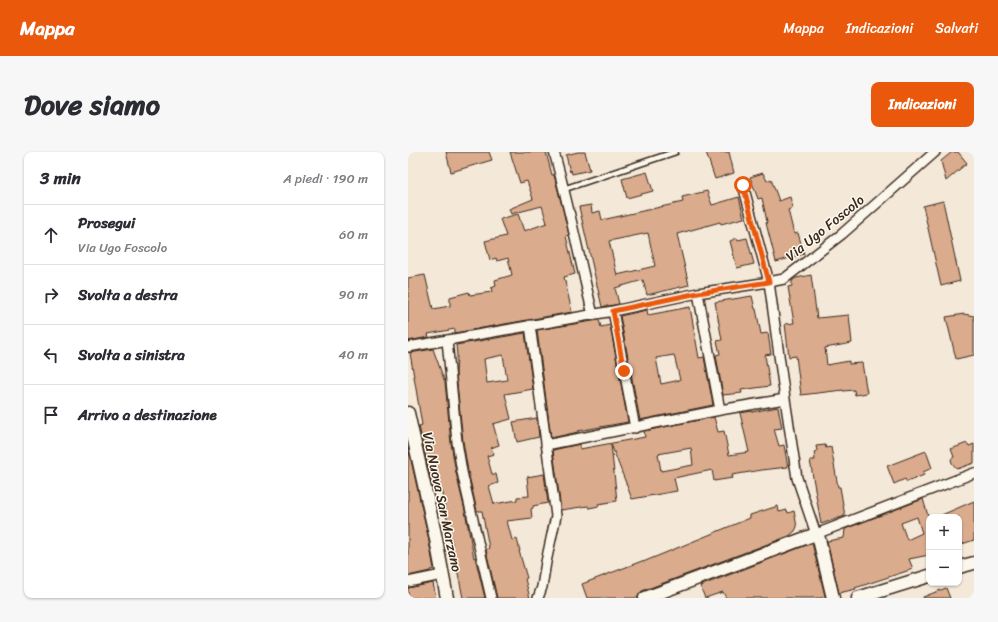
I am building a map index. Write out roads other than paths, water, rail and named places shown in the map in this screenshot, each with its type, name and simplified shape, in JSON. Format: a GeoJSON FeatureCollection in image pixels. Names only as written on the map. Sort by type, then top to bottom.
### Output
{"type":"FeatureCollection","features":[{"type":"Feature","properties":{"kind":"main road","name":"Via Nuova San Marzano"},"geometry":{"type":"LineString","coordinates":[[408,413],[435,534],[447,598]]}},
{"type":"Feature","properties":{"kind":"main road"},"geometry":{"type":"LineString","coordinates":[[645,598],[816,534],[819,539],[833,598]]}},
{"type":"Feature","properties":{"kind":"main road"},"geometry":{"type":"LineString","coordinates":[[962,566],[974,562]]}},
{"type":"Feature","properties":{"kind":"main road"},"geometry":{"type":"LineString","coordinates":[[858,598],[926,577]]}},
{"type":"Feature","properties":{"kind":"street"},"geometry":{"type":"LineString","coordinates":[[554,152],[593,315]]}},
{"type":"Feature","properties":{"kind":"street","name":"Via Ugo Foscolo"},"geometry":{"type":"LineString","coordinates":[[743,185],[769,282],[784,279],[836,238],[934,152]]}},
{"type":"Feature","properties":{"kind":"street"},"geometry":{"type":"LineString","coordinates":[[408,347],[593,315],[698,293],[769,282],[797,478],[816,534],[974,473]]}},
{"type":"Feature","properties":{"kind":"street"},"geometry":{"type":"LineString","coordinates":[[698,293],[720,410]]}},
{"type":"Feature","properties":{"kind":"street"},"geometry":{"type":"LineString","coordinates":[[613,311],[635,428]]}},
{"type":"Feature","properties":{"kind":"street"},"geometry":{"type":"LineString","coordinates":[[530,325],[556,516],[542,587],[538,598]]}},
{"type":"Feature","properties":{"kind":"street"},"geometry":{"type":"LineString","coordinates":[[447,340],[457,442],[462,472],[491,598]]}},
{"type":"Feature","properties":{"kind":"street"},"geometry":{"type":"LineString","coordinates":[[546,445],[720,410],[785,399]]}},
{"type":"Feature","properties":{"kind":"street"},"geometry":{"type":"LineString","coordinates":[[408,582],[442,575]]}},
{"type":"Feature","properties":{"kind":"lane"},"geometry":{"type":"LineString","coordinates":[[564,189],[675,152]]}}]}
